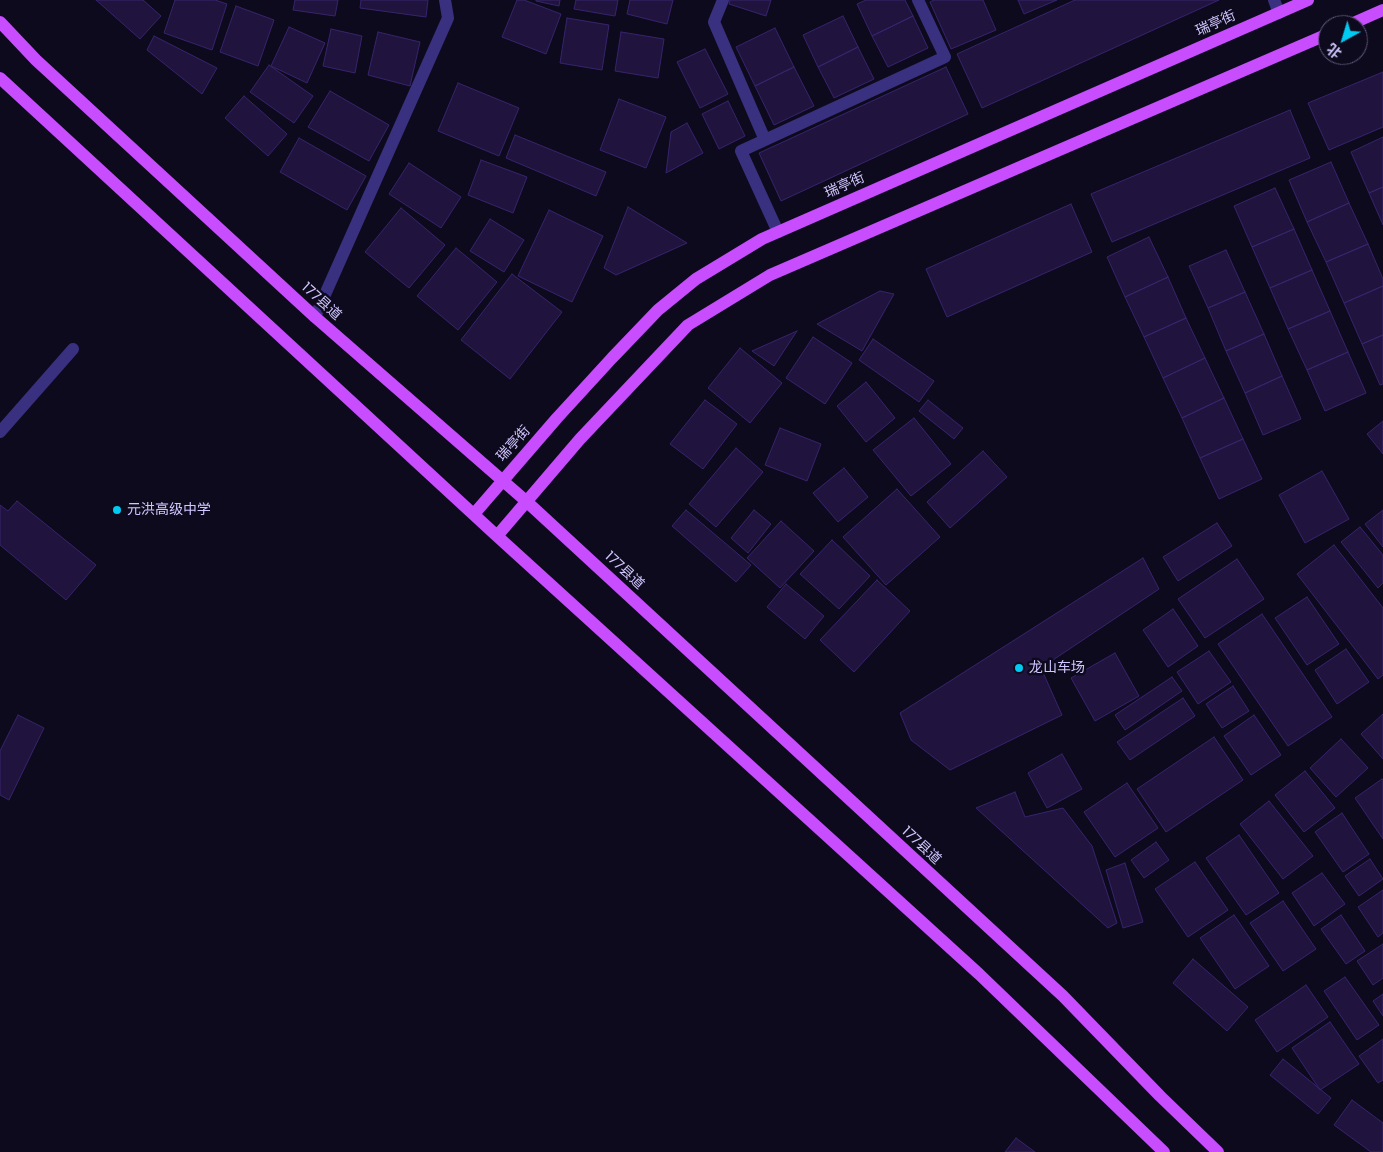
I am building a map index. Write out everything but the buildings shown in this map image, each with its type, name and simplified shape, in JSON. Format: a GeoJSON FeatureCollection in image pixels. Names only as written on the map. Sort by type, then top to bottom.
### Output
{"type":"FeatureCollection","features":[{"type":"Feature","properties":{"kind":"main road","name":"瑞亭街"},"geometry":{"type":"LineString","coordinates":[[474,514],[557,418],[658,310],[696,278],[762,239],[1308,0]]}},
{"type":"Feature","properties":{"kind":"main road"},"geometry":{"type":"LineString","coordinates":[[1368,17],[1383,10]]}},
{"type":"Feature","properties":{"kind":"main road","name":"177县道"},"geometry":{"type":"LineString","coordinates":[[0,22],[36,60],[315,317],[526,501],[1063,996],[1160,1096],[1218,1152]]}},
{"type":"Feature","properties":{"kind":"main road"},"geometry":{"type":"LineString","coordinates":[[497,536],[580,439],[688,325],[770,275],[1318,38]]}},
{"type":"Feature","properties":{"kind":"main road"},"geometry":{"type":"LineString","coordinates":[[0,78],[497,536],[979,974],[1164,1152]]}},
{"type":"Feature","properties":{"kind":"street"},"geometry":{"type":"LineString","coordinates":[[315,317],[448,18],[445,0]]}},
{"type":"Feature","properties":{"kind":"street"},"geometry":{"type":"LineString","coordinates":[[723,0],[714,22],[765,140]]}},
{"type":"Feature","properties":{"kind":"street"},"geometry":{"type":"LineString","coordinates":[[778,232],[741,151],[945,57],[918,0]]}},
{"type":"Feature","properties":{"kind":"street"},"geometry":{"type":"LineString","coordinates":[[1274,0],[1279,13]]}},
{"type":"Feature","properties":{"kind":"street"},"geometry":{"type":"LineString","coordinates":[[0,432],[74,349]]}},
{"type":"Feature","properties":{"kind":"place","name":"元洪高级中学"},"geometry":{"type":"Point","coordinates":[117,510]}},
{"type":"Feature","properties":{"kind":"place","name":"龙山车场"},"geometry":{"type":"Point","coordinates":[1019,668]}}]}
